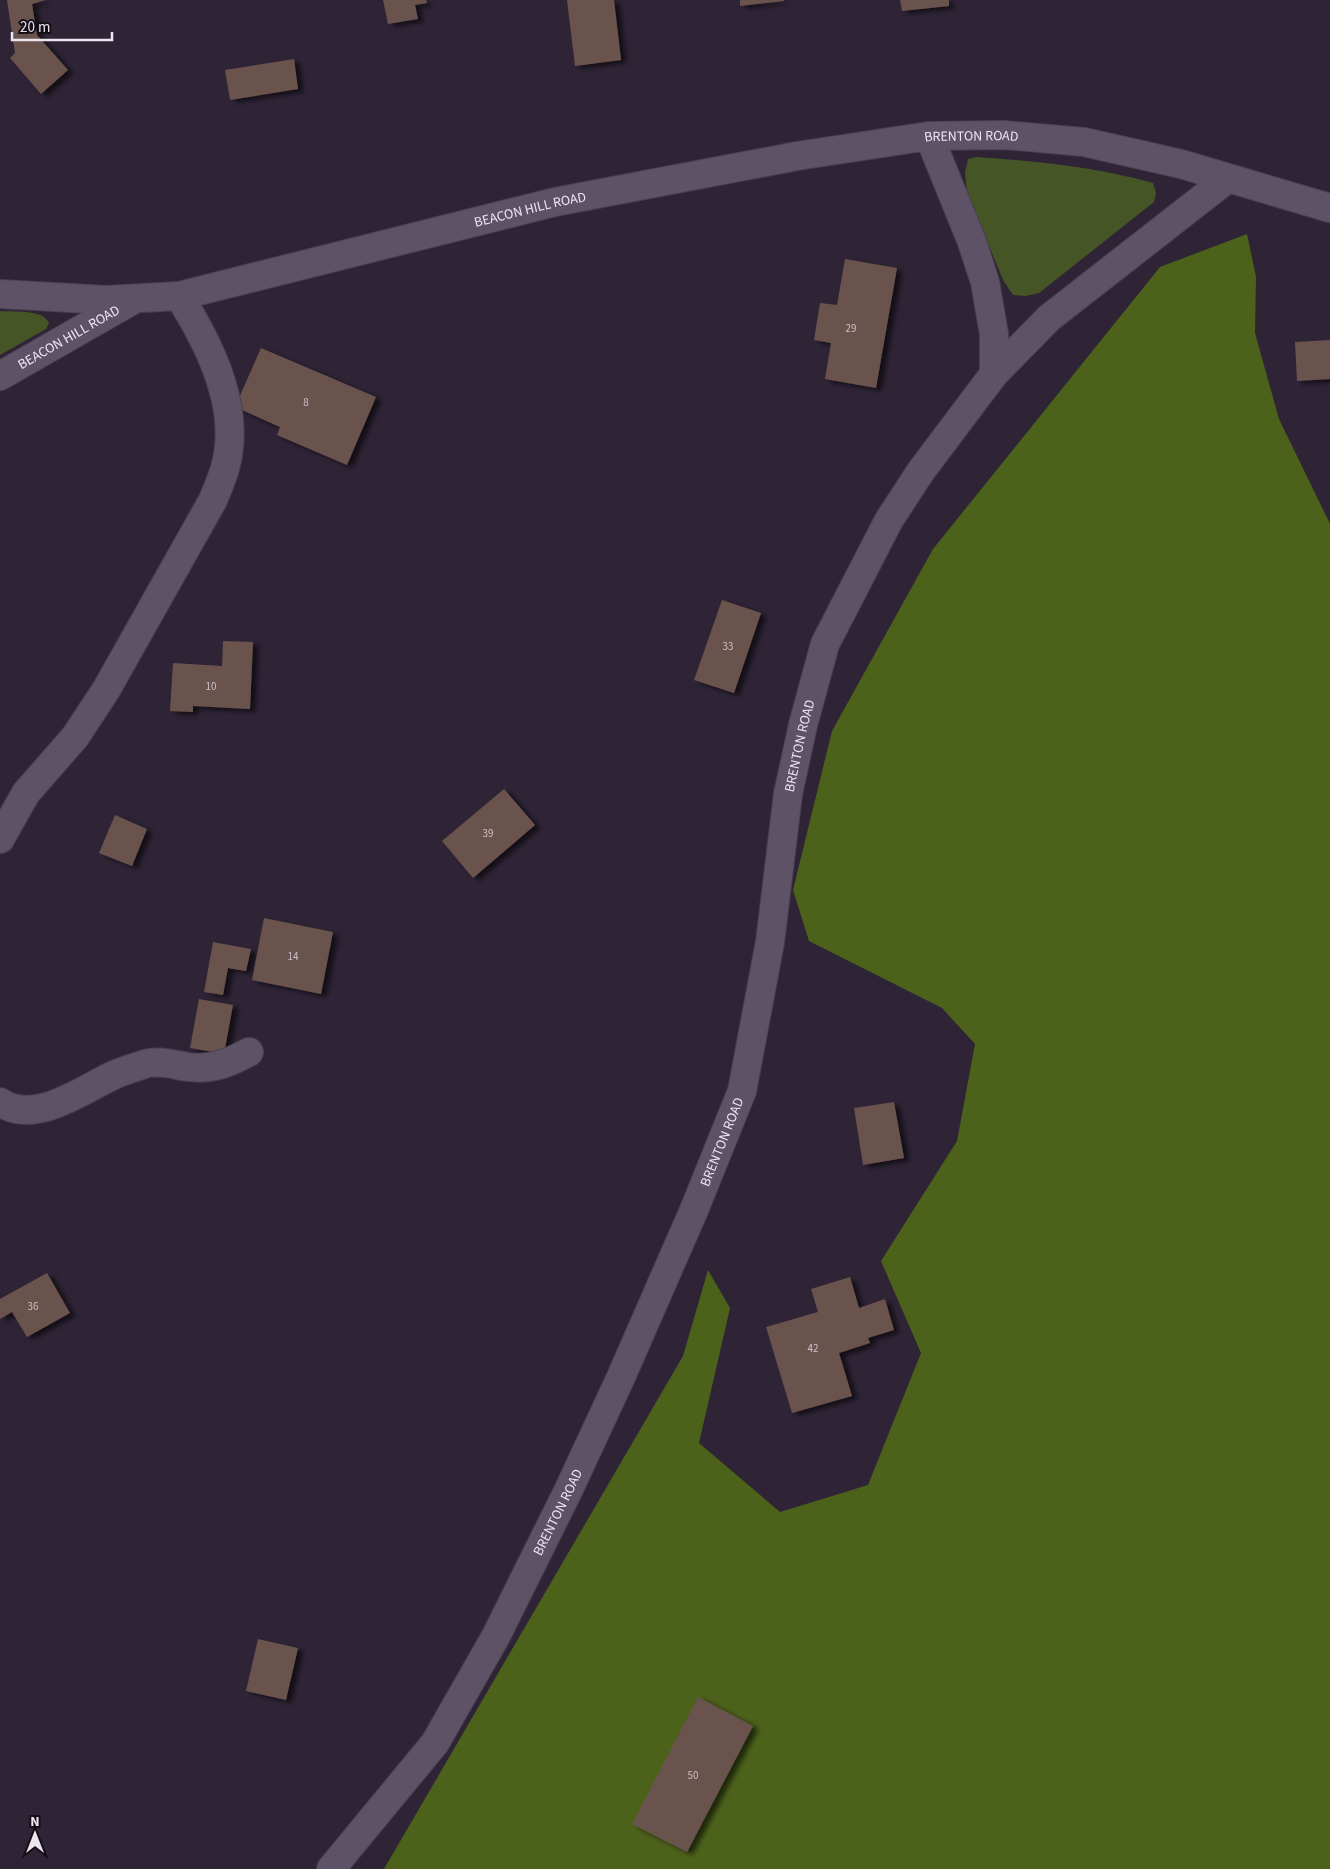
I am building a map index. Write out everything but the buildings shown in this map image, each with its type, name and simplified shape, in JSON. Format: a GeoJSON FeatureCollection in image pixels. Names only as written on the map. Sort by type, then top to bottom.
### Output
{"type":"FeatureCollection","features":[{"type":"Feature","properties":{"kind":"street","name":"BRENTON ROAD"},"geometry":{"type":"LineString","coordinates":[[994,374],[994,334],[984,282],[972,242],[929,136],[1004,135],[1084,142],[1181,164],[1330,208]]}},
{"type":"Feature","properties":{"kind":"street","name":"BEACON HILL ROAD"},"geometry":{"type":"LineString","coordinates":[[0,294],[106,300],[180,296],[555,202],[797,156],[929,136]]}},
{"type":"Feature","properties":{"kind":"street","name":"BRENTON ROAD"},"geometry":{"type":"LineString","coordinates":[[331,1869],[435,1743],[496,1636],[569,1489],[694,1210],[742,1090],[770,942],[788,794],[803,725],[825,644],[889,520],[921,471],[994,374],[1049,318],[1227,179]]}},
{"type":"Feature","properties":{"kind":"street"},"geometry":{"type":"LineString","coordinates":[[0,839],[26,793],[75,737],[106,690],[212,500],[226,468],[230,439],[225,398],[202,333],[180,296]]}},
{"type":"Feature","properties":{"kind":"street","name":"BEACON HILL ROAD"},"geometry":{"type":"LineString","coordinates":[[0,376],[136,299]]}},
{"type":"Feature","properties":{"kind":"street"},"geometry":{"type":"LineString","coordinates":[[0,1102],[25,1109],[45,1107],[68,1100],[114,1076],[146,1063],[213,1068],[229,1063],[249,1052]]}},
{"type":"Feature","properties":{"kind":"green space"},"geometry":{"type":"Polygon","coordinates":[[[976,157],[1021,160],[1131,177],[1153,183],[1156,193],[1154,202],[1039,293],[1026,296],[1013,295],[1003,280],[967,192],[965,173],[968,159],[976,157]]]}},
{"type":"Feature","properties":{"kind":"green space"},"geometry":{"type":"Polygon","coordinates":[[[1247,234],[1256,277],[1255,333],[1279,419],[1330,524],[1330,1869],[384,1869],[683,1356],[708,1270],[730,1308],[699,1443],[780,1512],[868,1485],[921,1353],[881,1261],[957,1141],[975,1044],[942,1008],[809,941],[793,890],[832,731],[933,549],[1160,267],[1247,234]]]}},
{"type":"Feature","properties":{"kind":"green space"},"geometry":{"type":"Polygon","coordinates":[[[0,311],[35,313],[41,315],[49,323],[46,329],[0,355],[0,311]]]}}]}
